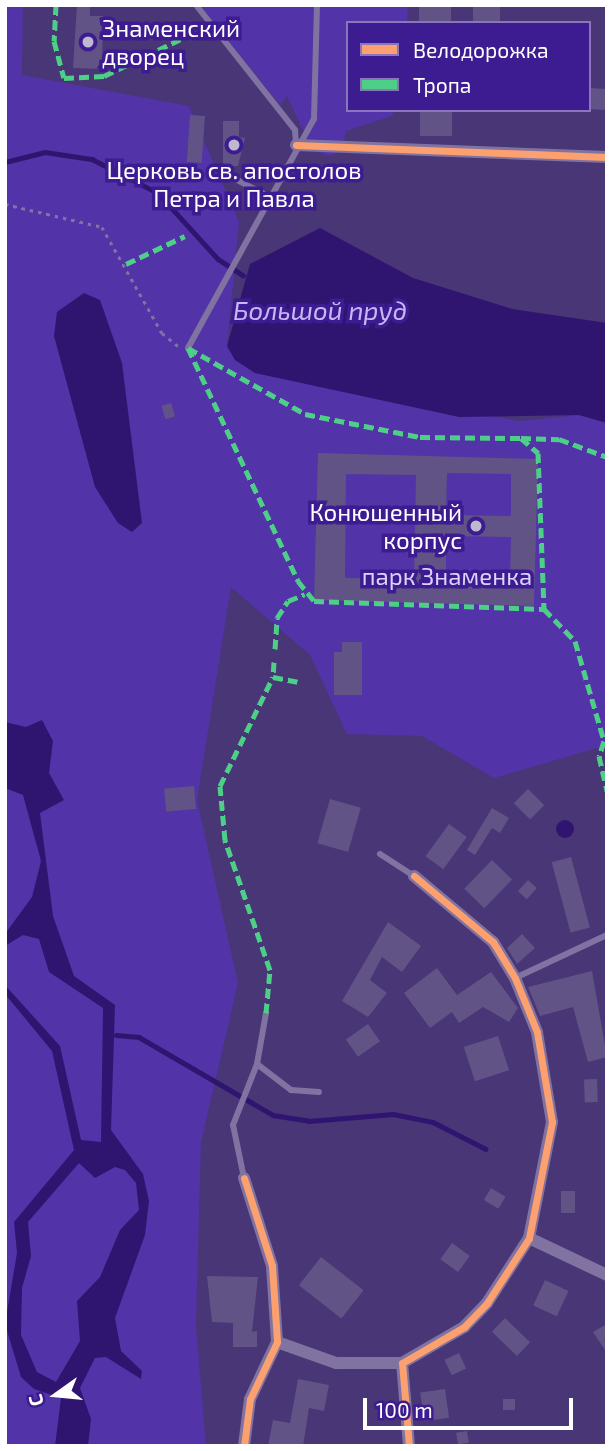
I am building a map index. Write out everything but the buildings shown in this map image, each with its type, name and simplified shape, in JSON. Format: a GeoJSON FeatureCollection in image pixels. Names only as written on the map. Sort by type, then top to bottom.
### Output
{"type":"FeatureCollection","features":[{"type":"Feature","properties":{"kind":"street"},"geometry":{"type":"LineString","coordinates":[[296,145],[607,157]]}},
{"type":"Feature","properties":{"kind":"street"},"geometry":{"type":"LineString","coordinates":[[277,1342],[336,1363],[402,1363],[464,1327],[487,1303],[529,1238],[550,1154],[551,1092],[515,978],[494,942],[414,876]]}},
{"type":"Feature","properties":{"kind":"street"},"geometry":{"type":"LineString","coordinates":[[244,1178],[272,1266],[277,1342],[250,1399],[244,1446]]}},
{"type":"Feature","properties":{"kind":"street"},"geometry":{"type":"LineString","coordinates":[[529,1238],[607,1275]]}},
{"type":"Feature","properties":{"kind":"street"},"geometry":{"type":"LineString","coordinates":[[402,1363],[409,1446]]}},
{"type":"Feature","properties":{"kind":"lane"},"geometry":{"type":"LineString","coordinates":[[196,5],[295,130],[296,145]]}},
{"type":"Feature","properties":{"kind":"lane"},"geometry":{"type":"LineString","coordinates":[[188,348],[233,270],[296,145],[314,119],[317,5]]}},
{"type":"Feature","properties":{"kind":"lane"},"geometry":{"type":"LineString","coordinates":[[222,172],[268,196]]}},
{"type":"Feature","properties":{"kind":"lane"},"geometry":{"type":"LineString","coordinates":[[380,854],[414,876]]}},
{"type":"Feature","properties":{"kind":"lane"},"geometry":{"type":"LineString","coordinates":[[515,978],[607,935]]}},
{"type":"Feature","properties":{"kind":"lane"},"geometry":{"type":"LineString","coordinates":[[244,1178],[233,1135],[238,1101],[257,1064],[266,1013]]}},
{"type":"Feature","properties":{"kind":"lane"},"geometry":{"type":"LineString","coordinates":[[257,1064],[290,1090],[318,1092]]}},
{"type":"Feature","properties":{"kind":"path"},"geometry":{"type":"LineString","coordinates":[[5,204],[102,227],[162,332],[188,348]]}},
{"type":"Feature","properties":{"kind":"green space","name":"парк Знаменка"},"geometry":{"type":"Polygon","coordinates":[[[5,5],[23,5],[22,75],[189,106],[239,222],[227,346],[235,360],[255,373],[519,421],[579,415],[607,423],[607,745],[494,778],[422,736],[347,734],[310,655],[231,587],[197,800],[238,983],[201,1142],[196,1326],[206,1446],[5,1446],[5,5]]]}},
{"type":"Feature","properties":{"kind":"green space"},"geometry":{"type":"Polygon","coordinates":[[[200,5],[408,5],[407,21],[346,21],[346,112],[393,112],[392,116],[346,131],[342,150],[330,156],[312,150],[287,96],[280,105],[200,5]]]}},
{"type":"Feature","properties":{"kind":"water","name":"Большой пруд"},"geometry":{"type":"Polygon","coordinates":[[[320,228],[413,278],[512,309],[607,323],[607,423],[579,415],[459,417],[255,373],[235,360],[227,346],[250,264],[320,228]]]}},
{"type":"Feature","properties":{"kind":"water"},"geometry":{"type":"Polygon","coordinates":[[[84,293],[100,300],[122,363],[142,523],[132,532],[118,523],[95,487],[54,336],[57,312],[84,293]]]}},
{"type":"Feature","properties":{"kind":"water"},"geometry":{"type":"Polygon","coordinates":[[[42,720],[53,741],[49,773],[64,800],[40,813],[53,916],[74,976],[115,1005],[111,1130],[143,1174],[149,1201],[145,1235],[115,1318],[121,1351],[142,1371],[141,1379],[106,1357],[95,1358],[80,1388],[91,1419],[88,1446],[55,1446],[61,1398],[34,1389],[21,1377],[5,1324],[17,1253],[14,1222],[74,1150],[52,1051],[5,994],[5,985],[60,1046],[81,1140],[101,1142],[103,1008],[49,972],[39,939],[23,935],[5,946],[5,934],[32,897],[41,861],[23,795],[5,788],[5,722],[26,727],[42,720]],[[79,1163],[28,1222],[31,1256],[22,1288],[21,1335],[37,1372],[56,1382],[80,1341],[77,1301],[100,1277],[120,1230],[139,1210],[136,1183],[125,1170],[115,1167],[95,1178],[79,1163]]]}},
{"type":"Feature","properties":{"kind":"water"},"geometry":{"type":"Polygon","coordinates":[[[565,820],[571,823],[574,829],[571,835],[565,838],[559,835],[556,829],[559,823],[565,820]]]}},
{"type":"Feature","properties":{"kind":"waterway"},"geometry":{"type":"LineString","coordinates":[[5,162],[45,152],[92,159],[158,193],[218,259],[243,275]]}},
{"type":"Feature","properties":{"kind":"waterway"},"geometry":{"type":"LineString","coordinates":[[116,1035],[139,1037],[273,1115],[309,1121],[393,1114],[433,1122],[486,1149]]}},
{"type":"Feature","properties":{"kind":"marked path"},"geometry":{"type":"LineString","coordinates":[[56,5],[54,41],[64,78],[104,76],[210,25]]}},
{"type":"Feature","properties":{"kind":"marked path"},"geometry":{"type":"LineString","coordinates":[[126,264],[185,236]]}},
{"type":"Feature","properties":{"kind":"marked path"},"geometry":{"type":"LineString","coordinates":[[188,348],[305,414],[420,437],[521,438],[538,453],[544,609],[575,641],[604,741],[599,756],[607,791]]}},
{"type":"Feature","properties":{"kind":"marked path"},"geometry":{"type":"LineString","coordinates":[[188,348],[298,581],[314,601],[544,609]]}},
{"type":"Feature","properties":{"kind":"marked path"},"geometry":{"type":"LineString","coordinates":[[521,438],[559,439],[607,457]]}},
{"type":"Feature","properties":{"kind":"marked path"},"geometry":{"type":"LineString","coordinates":[[275,649],[277,618],[288,601],[305,594]]}},
{"type":"Feature","properties":{"kind":"marked path"},"geometry":{"type":"LineString","coordinates":[[274,662],[273,677],[298,682]]}},
{"type":"Feature","properties":{"kind":"marked path"},"geometry":{"type":"LineString","coordinates":[[266,1013],[270,970],[225,840],[220,786],[273,677]]}},
{"type":"Feature","properties":{"kind":"cycle path"},"geometry":{"type":"LineString","coordinates":[[296,145],[607,157]]}},
{"type":"Feature","properties":{"kind":"cycle path"},"geometry":{"type":"LineString","coordinates":[[409,1446],[402,1363],[464,1327],[487,1303],[529,1238],[552,1122],[537,1032],[515,978],[493,942],[414,876]]}},
{"type":"Feature","properties":{"kind":"cycle path"},"geometry":{"type":"LineString","coordinates":[[244,1178],[272,1266],[277,1342],[250,1399],[244,1446]]}},
{"type":"Feature","properties":{"kind":"place","name":"Знаменский дворец"},"geometry":{"type":"Point","coordinates":[88,42]}},
{"type":"Feature","properties":{"kind":"place","name":"Церковь св. апостолов Петра и Павла"},"geometry":{"type":"Point","coordinates":[234,145]}},
{"type":"Feature","properties":{"kind":"place","name":"Конюшенный корпус"},"geometry":{"type":"Point","coordinates":[476,526]}}]}
